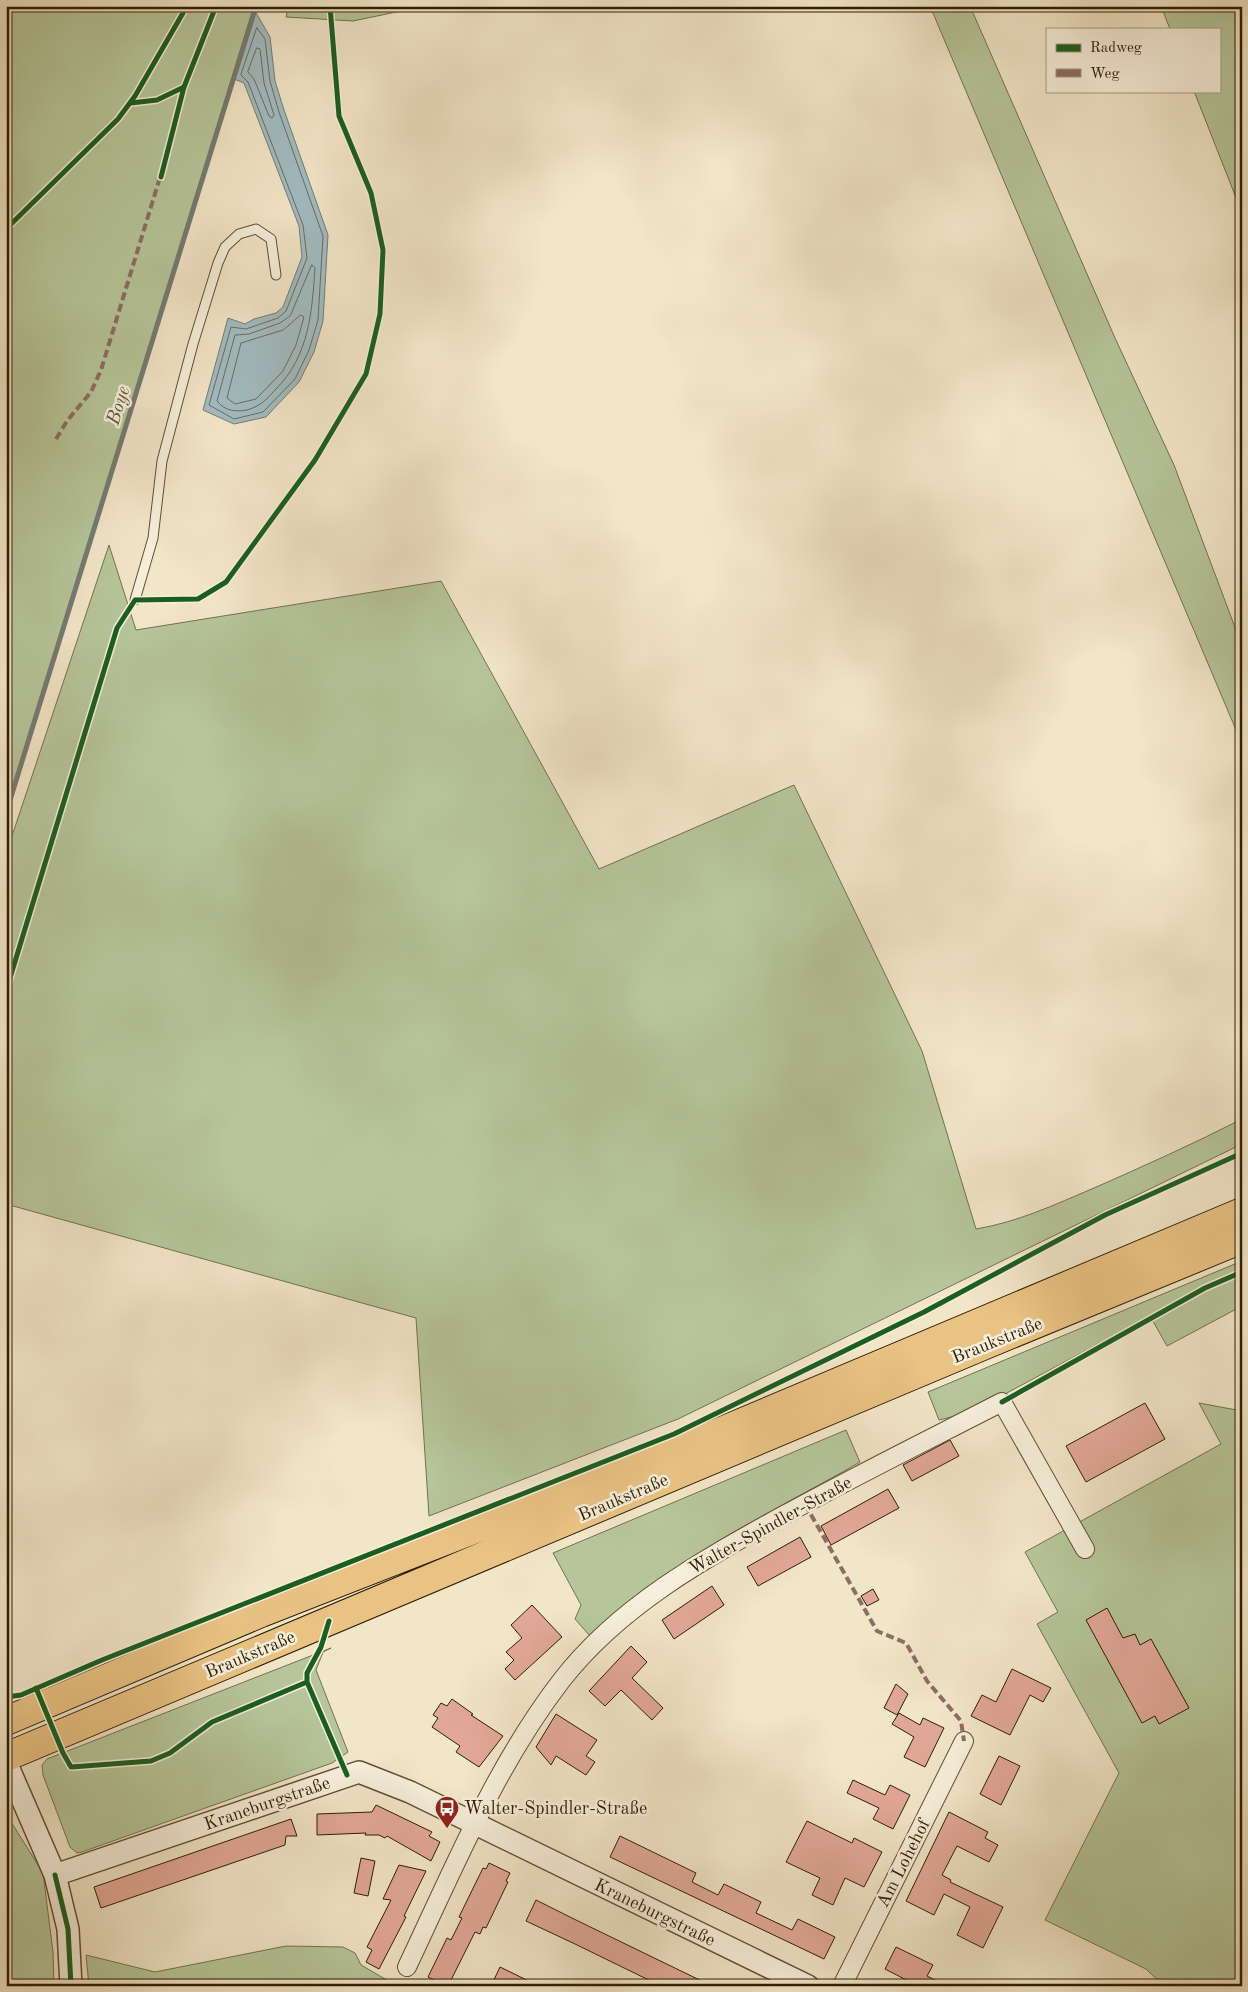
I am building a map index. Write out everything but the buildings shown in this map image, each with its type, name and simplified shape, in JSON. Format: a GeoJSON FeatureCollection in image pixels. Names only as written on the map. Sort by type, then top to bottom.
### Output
{"type":"FeatureCollection","features":[{"type":"Feature","properties":{"kind":"main road","name":"Braukstraße"},"geometry":{"type":"LineString","coordinates":[[6,1721],[261,1613],[676,1450],[1242,1212]]}},
{"type":"Feature","properties":{"kind":"main road","name":"Braukstraße"},"geometry":{"type":"LineString","coordinates":[[6,1757],[1242,1239]]}},
{"type":"Feature","properties":{"kind":"street","name":"Walter-Spindler-Straße"},"geometry":{"type":"LineString","coordinates":[[475,1825],[508,1761],[562,1681],[618,1620],[705,1558],[1002,1402],[1085,1549]]}},
{"type":"Feature","properties":{"kind":"street","name":"Am Lohehof"},"geometry":{"type":"LineString","coordinates":[[842,1986],[964,1740]]}},
{"type":"Feature","properties":{"kind":"street"},"geometry":{"type":"LineString","coordinates":[[6,1762],[55,1875],[68,1929],[71,1986]]}},
{"type":"Feature","properties":{"kind":"street","name":"Kraneburgstraße"},"geometry":{"type":"LineString","coordinates":[[55,1875],[359,1772],[410,1792],[808,1986]]}},
{"type":"Feature","properties":{"kind":"street"},"geometry":{"type":"LineString","coordinates":[[407,1967],[475,1825]]}},
{"type":"Feature","properties":{"kind":"lane"},"geometry":{"type":"LineString","coordinates":[[135,600],[153,538],[162,461],[193,344],[218,262],[225,247],[239,234],[256,229],[271,239],[276,275]]}},
{"type":"Feature","properties":{"kind":"green space"},"geometry":{"type":"Polygon","coordinates":[[[6,6],[254,6],[6,813],[6,6]]]}},
{"type":"Feature","properties":{"kind":"green space"},"geometry":{"type":"Polygon","coordinates":[[[289,6],[425,6],[353,21],[286,17],[289,6]]]}},
{"type":"Feature","properties":{"kind":"green space"},"geometry":{"type":"Polygon","coordinates":[[[930,6],[970,6],[1115,338],[1174,465],[1239,638],[1242,637],[1242,744],[930,6]]]}},
{"type":"Feature","properties":{"kind":"green space"},"geometry":{"type":"Polygon","coordinates":[[[1161,6],[1242,6],[1242,213],[1194,92],[1220,92],[1220,28],[1170,28],[1161,6]]]}},
{"type":"Feature","properties":{"kind":"green space"},"geometry":{"type":"Polygon","coordinates":[[[109,545],[136,630],[441,581],[599,869],[794,785],[922,1051],[976,1229],[1007,1222],[1050,1207],[1150,1163],[1242,1119],[1242,1144],[678,1419],[429,1516],[416,1318],[6,1204],[6,854],[109,545]]]}},
{"type":"Feature","properties":{"kind":"green space"},"geometry":{"type":"Polygon","coordinates":[[[1242,1261],[1242,1306],[1167,1346],[1150,1316],[992,1401],[964,1414],[939,1420],[928,1392],[1242,1261]]]}},
{"type":"Feature","properties":{"kind":"green space"},"geometry":{"type":"Polygon","coordinates":[[[1199,1403],[1242,1411],[1242,1986],[1164,1986],[1146,1969],[1045,1920],[1119,1773],[1037,1624],[1058,1612],[1025,1552],[1221,1444],[1199,1403]]]}},
{"type":"Feature","properties":{"kind":"green space"},"geometry":{"type":"Polygon","coordinates":[[[846,1430],[860,1462],[754,1520],[685,1561],[620,1609],[590,1636],[575,1619],[581,1605],[553,1553],[846,1430]]]}},
{"type":"Feature","properties":{"kind":"green space"},"geometry":{"type":"Polygon","coordinates":[[[331,1648],[323,1652],[316,1670],[348,1752],[332,1763],[82,1852],[77,1853],[70,1847],[43,1775],[42,1765],[47,1759],[331,1648]]]}},
{"type":"Feature","properties":{"kind":"green space"},"geometry":{"type":"Polygon","coordinates":[[[6,1818],[13,1825],[43,1873],[53,1952],[54,1986],[6,1986],[6,1818]]]}},
{"type":"Feature","properties":{"kind":"green space"},"geometry":{"type":"Polygon","coordinates":[[[286,1946],[343,1947],[355,1953],[361,1965],[397,1986],[89,1986],[86,1955],[155,1972],[286,1946]]]}},
{"type":"Feature","properties":{"kind":"water"},"geometry":{"type":"Polygon","coordinates":[[[255,11],[270,37],[275,81],[328,235],[323,321],[314,352],[299,382],[266,417],[234,424],[203,410],[228,318],[245,324],[254,319],[276,313],[283,307],[302,257],[299,226],[244,83],[234,79],[255,11]]]}},
{"type":"Feature","properties":{"kind":"waterway","name":"Boye"},"geometry":{"type":"LineString","coordinates":[[6,813],[256,6]]}},
{"type":"Feature","properties":{"kind":"marked path"},"geometry":{"type":"LineString","coordinates":[[56,439],[67,421],[91,392],[101,370],[161,174]]}},
{"type":"Feature","properties":{"kind":"marked path"},"geometry":{"type":"LineString","coordinates":[[805,1504],[877,1631],[906,1643],[927,1681],[961,1721],[964,1741]]}},
{"type":"Feature","properties":{"kind":"cycle path"},"geometry":{"type":"LineString","coordinates":[[6,229],[118,119],[135,96],[187,6]]}},
{"type":"Feature","properties":{"kind":"cycle path"},"geometry":{"type":"LineString","coordinates":[[131,103],[157,100],[184,87],[216,6]]}},
{"type":"Feature","properties":{"kind":"cycle path"},"geometry":{"type":"LineString","coordinates":[[6,991],[117,628],[135,600],[198,599],[226,582],[315,460],[366,374],[380,314],[383,250],[371,193],[339,116],[330,6]]}},
{"type":"Feature","properties":{"kind":"cycle path"},"geometry":{"type":"LineString","coordinates":[[161,177],[184,87]]}},
{"type":"Feature","properties":{"kind":"cycle path"},"geometry":{"type":"LineString","coordinates":[[6,1697],[21,1695],[102,1660],[674,1434],[924,1312],[1105,1215],[1242,1153]]}},
{"type":"Feature","properties":{"kind":"cycle path"},"geometry":{"type":"LineString","coordinates":[[1002,1402],[1205,1288],[1242,1272]]}},
{"type":"Feature","properties":{"kind":"cycle path"},"geometry":{"type":"LineString","coordinates":[[307,1682],[307,1673],[321,1647],[329,1621]]}},
{"type":"Feature","properties":{"kind":"cycle path"},"geometry":{"type":"LineString","coordinates":[[36,1688],[63,1753],[71,1767],[151,1761],[170,1753],[212,1722],[307,1682],[347,1775]]}},
{"type":"Feature","properties":{"kind":"cycle path"},"geometry":{"type":"LineString","coordinates":[[55,1875],[68,1929],[71,1986]]}},
{"type":"Feature","properties":{"kind":"place","name":"Walter-Spindler-Straße"},"geometry":{"type":"Point","coordinates":[447,1829]}}]}
